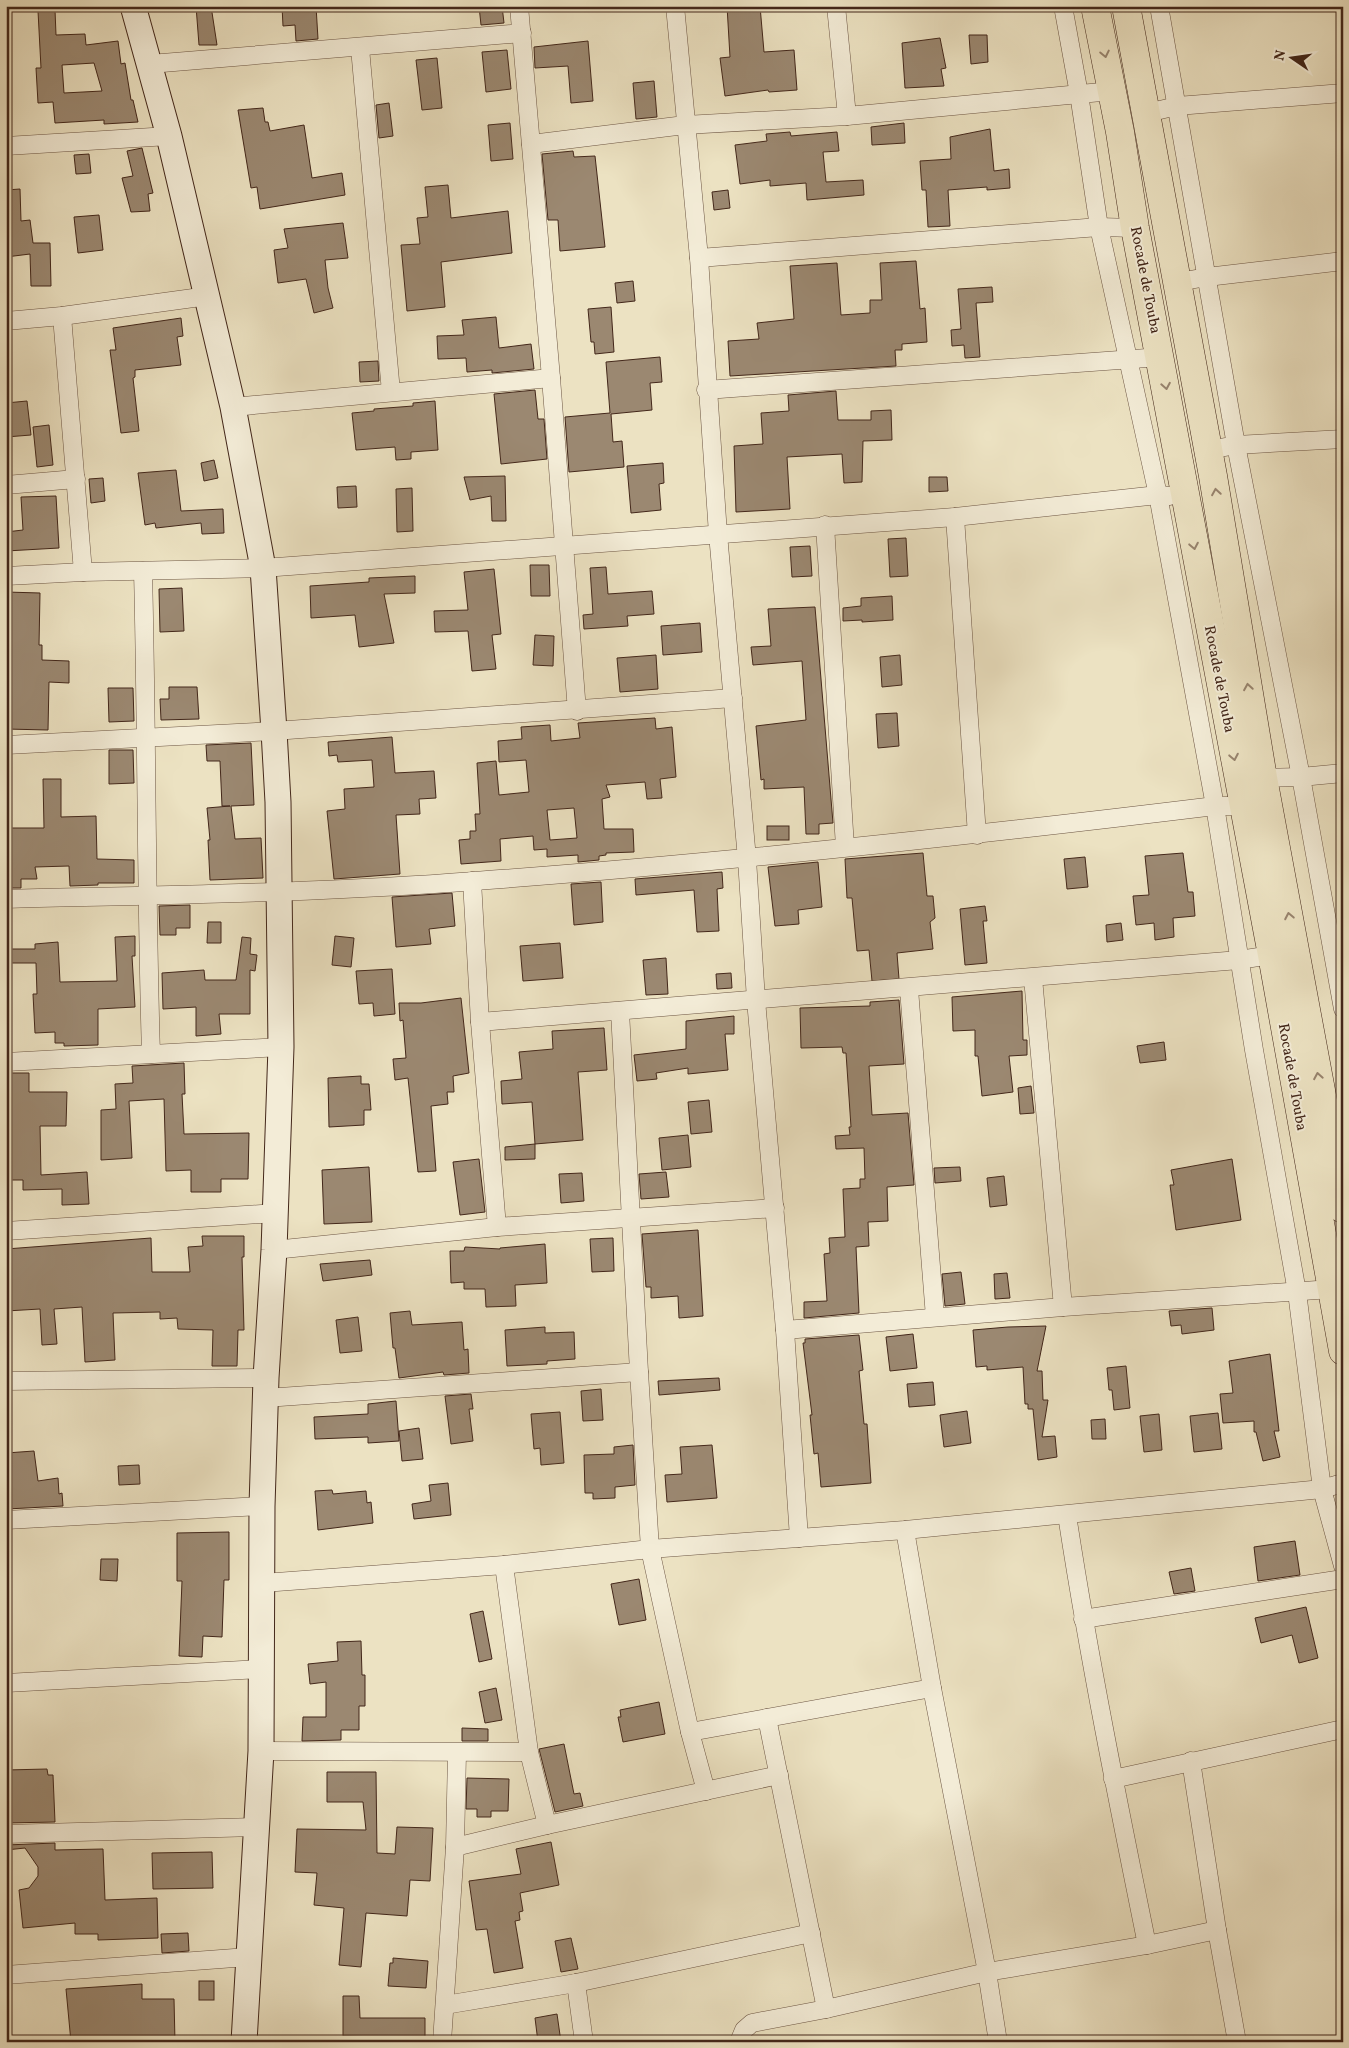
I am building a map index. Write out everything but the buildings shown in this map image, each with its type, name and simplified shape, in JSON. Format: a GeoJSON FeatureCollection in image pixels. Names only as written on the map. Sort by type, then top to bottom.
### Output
{"type":"FeatureCollection","features":[{"type":"Feature","properties":{"kind":"main road","name":"Rocade de Touba"},"geometry":{"type":"LineString","coordinates":[[1095,6],[1112,91],[1135,228],[1161,357],[1185,498],[1272,955],[1343,1352]]}},
{"type":"Feature","properties":{"kind":"main road","name":"Rocade de Touba"},"geometry":{"type":"LineString","coordinates":[[1126,6],[1209,450],[1263,778],[1334,1115],[1343,1210]]}},
{"type":"Feature","properties":{"kind":"street"},"geometry":{"type":"LineString","coordinates":[[133,6],[169,136],[208,296],[233,406],[263,568],[278,802],[281,1047],[276,1213],[265,1388],[262,1506],[261,1751],[244,2042]]}},
{"type":"Feature","properties":{"kind":"street"},"geometry":{"type":"LineString","coordinates":[[519,6],[577,711]]}},
{"type":"Feature","properties":{"kind":"street"},"geometry":{"type":"LineString","coordinates":[[675,6],[699,258],[706,390],[747,859],[756,1000],[785,1330],[799,1538]]}},
{"type":"Feature","properties":{"kind":"street"},"geometry":{"type":"LineString","coordinates":[[836,6],[847,116]]}},
{"type":"Feature","properties":{"kind":"street"},"geometry":{"type":"LineString","coordinates":[[1063,6],[1100,227],[1158,495],[1215,806],[1239,960],[1297,1292],[1322,1489],[1343,1566]]}},
{"type":"Feature","properties":{"kind":"street"},"geometry":{"type":"LineString","coordinates":[[1159,6],[1236,445],[1301,777],[1343,1009]]}},
{"type":"Feature","properties":{"kind":"street"},"geometry":{"type":"LineString","coordinates":[[150,64],[522,33]]}},
{"type":"Feature","properties":{"kind":"street"},"geometry":{"type":"LineString","coordinates":[[360,48],[391,392]]}},
{"type":"Feature","properties":{"kind":"street"},"geometry":{"type":"LineString","coordinates":[[531,144],[685,125],[847,116],[1112,91]]}},
{"type":"Feature","properties":{"kind":"street"},"geometry":{"type":"LineString","coordinates":[[1147,113],[1177,106],[1343,93]]}},
{"type":"Feature","properties":{"kind":"street"},"geometry":{"type":"LineString","coordinates":[[6,146],[169,136]]}},
{"type":"Feature","properties":{"kind":"street"},"geometry":{"type":"LineString","coordinates":[[699,258],[1100,227],[1135,228]]}},
{"type":"Feature","properties":{"kind":"street"},"geometry":{"type":"LineString","coordinates":[[1178,282],[1207,276],[1343,261]]}},
{"type":"Feature","properties":{"kind":"street"},"geometry":{"type":"LineString","coordinates":[[6,321],[62,316],[208,296]]}},
{"type":"Feature","properties":{"kind":"street"},"geometry":{"type":"LineString","coordinates":[[62,316],[83,572]]}},
{"type":"Feature","properties":{"kind":"street"},"geometry":{"type":"LineString","coordinates":[[706,390],[1161,357]]}},
{"type":"Feature","properties":{"kind":"street"},"geometry":{"type":"LineString","coordinates":[[233,406],[551,378]]}},
{"type":"Feature","properties":{"kind":"street"},"geometry":{"type":"LineString","coordinates":[[1209,450],[1236,445],[1343,439]]}},
{"type":"Feature","properties":{"kind":"street"},"geometry":{"type":"LineString","coordinates":[[6,485],[76,479]]}},
{"type":"Feature","properties":{"kind":"street"},"geometry":{"type":"LineString","coordinates":[[6,576],[83,572],[263,568],[955,517],[1158,495],[1185,498]]}},
{"type":"Feature","properties":{"kind":"street"},"geometry":{"type":"LineString","coordinates":[[955,517],[978,835]]}},
{"type":"Feature","properties":{"kind":"street"},"geometry":{"type":"LineString","coordinates":[[825,526],[845,847]]}},
{"type":"Feature","properties":{"kind":"street"},"geometry":{"type":"LineString","coordinates":[[143,571],[147,738],[146,895],[151,1054]]}},
{"type":"Feature","properties":{"kind":"street"},"geometry":{"type":"LineString","coordinates":[[6,745],[274,731],[577,711],[732,698]]}},
{"type":"Feature","properties":{"kind":"street"},"geometry":{"type":"LineString","coordinates":[[1263,778],[1343,773]]}},
{"type":"Feature","properties":{"kind":"street"},"geometry":{"type":"LineString","coordinates":[[6,899],[279,891],[472,882],[747,859],[845,847],[978,835],[1215,806],[1244,806]]}},
{"type":"Feature","properties":{"kind":"street"},"geometry":{"type":"LineString","coordinates":[[472,882],[480,1022],[498,1227]]}},
{"type":"Feature","properties":{"kind":"street"},"geometry":{"type":"LineString","coordinates":[[480,1022],[909,989],[1239,960],[1272,955]]}},
{"type":"Feature","properties":{"kind":"street"},"geometry":{"type":"LineString","coordinates":[[1033,978],[1063,1307]]}},
{"type":"Feature","properties":{"kind":"street"},"geometry":{"type":"LineString","coordinates":[[909,989],[935,1317]]}},
{"type":"Feature","properties":{"kind":"street"},"geometry":{"type":"LineString","coordinates":[[620,1012],[650,1549],[690,1732],[706,1791]]}},
{"type":"Feature","properties":{"kind":"street"},"geometry":{"type":"LineString","coordinates":[[6,1062],[281,1047]]}},
{"type":"Feature","properties":{"kind":"street"},"geometry":{"type":"LineString","coordinates":[[274,1250],[498,1227],[775,1208]]}},
{"type":"Feature","properties":{"kind":"street"},"geometry":{"type":"LineString","coordinates":[[6,1231],[276,1213]]}},
{"type":"Feature","properties":{"kind":"street"},"geometry":{"type":"LineString","coordinates":[[785,1330],[1063,1307],[1332,1289]]}},
{"type":"Feature","properties":{"kind":"street"},"geometry":{"type":"LineString","coordinates":[[6,1381],[265,1388],[639,1372]]}},
{"type":"Feature","properties":{"kind":"street"},"geometry":{"type":"LineString","coordinates":[[263,1583],[504,1565],[650,1549],[905,1530],[1322,1489],[1343,1484]]}},
{"type":"Feature","properties":{"kind":"street"},"geometry":{"type":"LineString","coordinates":[[6,1520],[262,1506]]}},
{"type":"Feature","properties":{"kind":"street"},"geometry":{"type":"LineString","coordinates":[[1067,1515],[1083,1619],[1147,1945]]}},
{"type":"Feature","properties":{"kind":"street"},"geometry":{"type":"LineString","coordinates":[[905,1530],[932,1688],[987,1972],[998,2042]]}},
{"type":"Feature","properties":{"kind":"street"},"geometry":{"type":"LineString","coordinates":[[504,1565],[529,1752],[547,1825]]}},
{"type":"Feature","properties":{"kind":"street"},"geometry":{"type":"LineString","coordinates":[[1083,1619],[1343,1579]]}},
{"type":"Feature","properties":{"kind":"street"},"geometry":{"type":"LineString","coordinates":[[6,1683],[261,1669]]}},
{"type":"Feature","properties":{"kind":"street"},"geometry":{"type":"LineString","coordinates":[[690,1732],[932,1688]]}},
{"type":"Feature","properties":{"kind":"street"},"geometry":{"type":"LineString","coordinates":[[767,1718],[826,2009]]}},
{"type":"Feature","properties":{"kind":"street"},"geometry":{"type":"LineString","coordinates":[[1113,1779],[1343,1729]]}},
{"type":"Feature","properties":{"kind":"street"},"geometry":{"type":"LineString","coordinates":[[261,1751],[529,1752]]}},
{"type":"Feature","properties":{"kind":"street"},"geometry":{"type":"LineString","coordinates":[[442,2042],[455,1847],[457,1753]]}},
{"type":"Feature","properties":{"kind":"street"},"geometry":{"type":"LineString","coordinates":[[1191,1761],[1217,1930],[1237,2042]]}},
{"type":"Feature","properties":{"kind":"street"},"geometry":{"type":"LineString","coordinates":[[455,1847],[547,1825],[779,1775]]}},
{"type":"Feature","properties":{"kind":"street"},"geometry":{"type":"LineString","coordinates":[[6,1834],[256,1827]]}},
{"type":"Feature","properties":{"kind":"street"},"geometry":{"type":"LineString","coordinates":[[739,2042],[744,2030],[752,2023],[826,2009],[987,1972],[1147,1945],[1217,1930]]}},
{"type":"Feature","properties":{"kind":"street"},"geometry":{"type":"LineString","coordinates":[[445,2006],[576,1983],[811,1933]]}},
{"type":"Feature","properties":{"kind":"street"},"geometry":{"type":"LineString","coordinates":[[6,1975],[248,1957]]}},
{"type":"Feature","properties":{"kind":"street"},"geometry":{"type":"LineString","coordinates":[[576,1983],[584,2042]]}}]}
